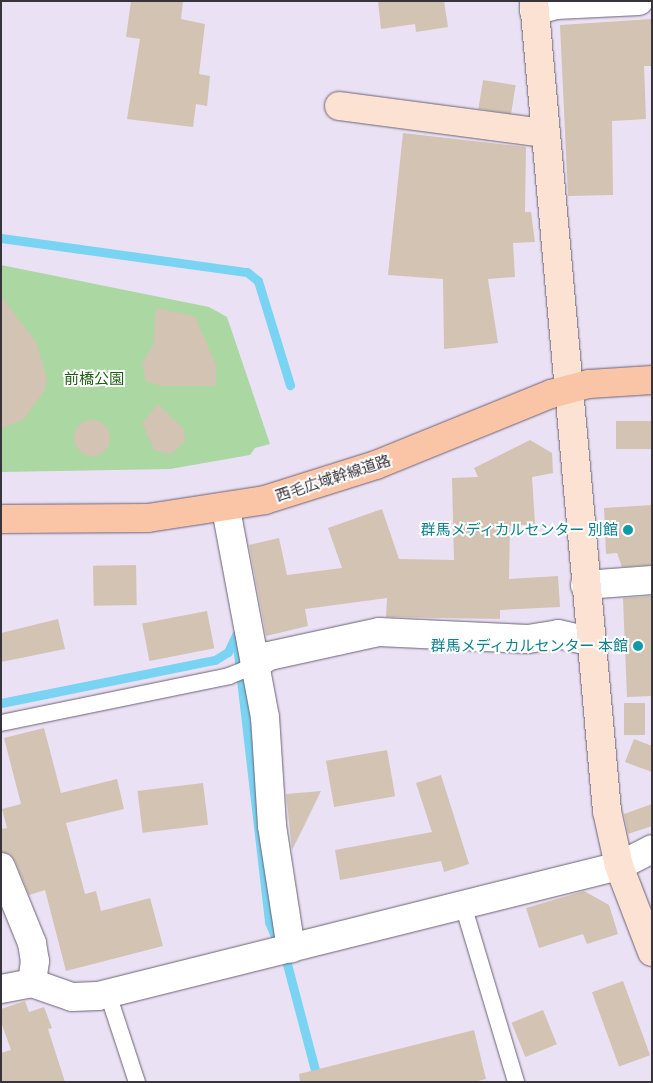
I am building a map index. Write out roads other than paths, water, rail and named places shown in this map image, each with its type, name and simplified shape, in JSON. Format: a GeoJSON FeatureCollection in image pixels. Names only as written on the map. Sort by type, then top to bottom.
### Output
{"type":"FeatureCollection","features":[{"type":"Feature","properties":{"kind":"main road","name":"西毛広域幹線道路"},"geometry":{"type":"LineString","coordinates":[[1,519],[115,520],[226,508],[323,484],[568,389],[590,384],[652,380]]}},
{"type":"Feature","properties":{"kind":"street"},"geometry":{"type":"LineString","coordinates":[[639,1],[534,6],[589,641],[607,811],[619,866],[652,952]]}},
{"type":"Feature","properties":{"kind":"street"},"geometry":{"type":"LineString","coordinates":[[339,106],[544,133]]}},
{"type":"Feature","properties":{"kind":"street"},"geometry":{"type":"LineString","coordinates":[[226,508],[265,717],[272,826],[290,949]]}},
{"type":"Feature","properties":{"kind":"street"},"geometry":{"type":"LineString","coordinates":[[585,585],[652,580]]}},
{"type":"Feature","properties":{"kind":"street"},"geometry":{"type":"LineString","coordinates":[[254,666],[269,656],[379,632],[528,639],[558,634],[589,641]]}},
{"type":"Feature","properties":{"kind":"street"},"geometry":{"type":"LineString","coordinates":[[1,989],[32,983],[80,998],[108,994],[619,866],[652,849]]}},
{"type":"Feature","properties":{"kind":"street"},"geometry":{"type":"LineString","coordinates":[[1,867],[32,943],[35,961],[32,983]]}},
{"type":"Feature","properties":{"kind":"lane"},"geometry":{"type":"LineString","coordinates":[[1,723],[229,676],[254,666]]}},
{"type":"Feature","properties":{"kind":"lane"},"geometry":{"type":"LineString","coordinates":[[463,905],[516,1082]]}},
{"type":"Feature","properties":{"kind":"lane"},"geometry":{"type":"LineString","coordinates":[[108,994],[137,1082]]}},
{"type":"Feature","properties":{"kind":"waterway"},"geometry":{"type":"LineString","coordinates":[[1,238],[247,272],[258,281],[290,385]]}},
{"type":"Feature","properties":{"kind":"waterway"},"geometry":{"type":"LineString","coordinates":[[1,703],[215,660],[228,652],[236,635]]}},
{"type":"Feature","properties":{"kind":"waterway"},"geometry":{"type":"LineString","coordinates":[[236,636],[269,922],[287,964],[318,1081]]}},
{"type":"Feature","properties":{"kind":"place","name":"群馬メディカルセンター 別館"},"geometry":{"type":"Point","coordinates":[628,530]}},
{"type":"Feature","properties":{"kind":"place","name":"群馬メディカルセンター 本館"},"geometry":{"type":"Point","coordinates":[638,646]}},
{"type":"Feature","properties":{"kind":"park label","name":"前橋公園"},"geometry":{"type":"Point","coordinates":[94,379]}}]}
